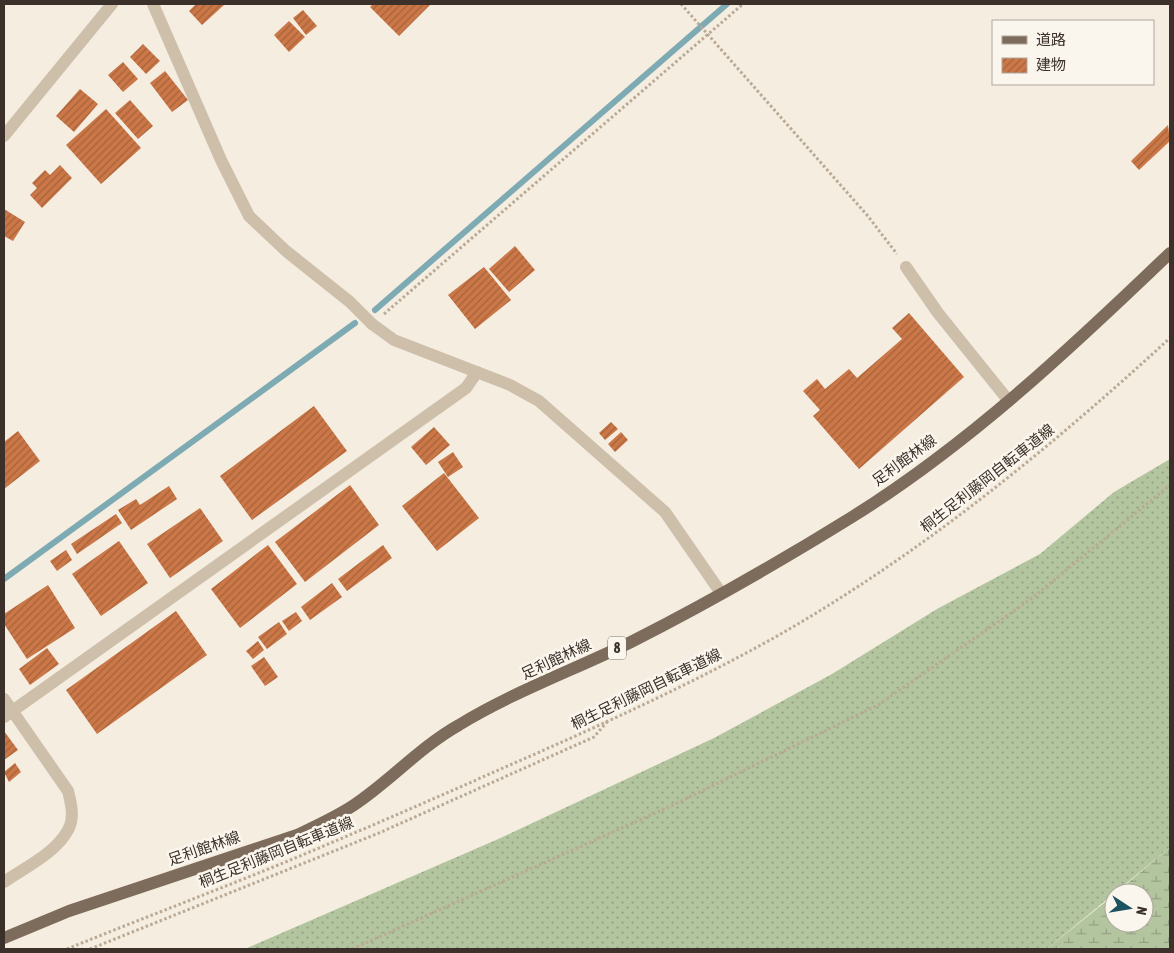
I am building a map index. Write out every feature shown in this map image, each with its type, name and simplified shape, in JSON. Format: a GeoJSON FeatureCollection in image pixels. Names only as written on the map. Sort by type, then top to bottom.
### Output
{"type":"FeatureCollection","features":[{"type":"Feature","properties":{"kind":"main road","name":"足利館林線"},"geometry":{"type":"LineString","coordinates":[[4,938],[69,911],[297,835],[329,820],[354,805],[420,752],[458,725],[631,641],[721,593],[853,516],[933,461],[1008,400],[1067,350],[1170,253]]}},
{"type":"Feature","properties":{"kind":"street"},"geometry":{"type":"LineString","coordinates":[[4,136],[112,4]]}},
{"type":"Feature","properties":{"kind":"street"},"geometry":{"type":"LineString","coordinates":[[153,4],[221,160],[249,216],[286,251],[350,302],[372,324],[394,340],[510,385],[539,401],[665,512],[721,593]]}},
{"type":"Feature","properties":{"kind":"street"},"geometry":{"type":"LineString","coordinates":[[906,267],[938,313],[1008,400]]}},
{"type":"Feature","properties":{"kind":"street"},"geometry":{"type":"LineString","coordinates":[[8,714],[466,388],[477,372]]}},
{"type":"Feature","properties":{"kind":"street"},"geometry":{"type":"LineString","coordinates":[[4,699],[8,714],[68,791],[72,808],[69,829],[54,847],[4,882]]}},
{"type":"Feature","properties":{"kind":"path"},"geometry":{"type":"LineString","coordinates":[[682,4],[868,214],[906,267]]}},
{"type":"Feature","properties":{"kind":"path"},"geometry":{"type":"LineString","coordinates":[[372,324],[743,4]]}},
{"type":"Feature","properties":{"kind":"path","name":"桐生足利藤岡自転車道線"},"geometry":{"type":"LineString","coordinates":[[66,949],[332,843],[670,693],[780,634],[891,565],[982,499],[1097,405],[1170,338]]}},
{"type":"Feature","properties":{"kind":"path"},"geometry":{"type":"LineString","coordinates":[[352,949],[639,821],[878,705],[1031,599],[1170,485]]}},
{"type":"Feature","properties":{"kind":"path"},"geometry":{"type":"LineString","coordinates":[[90,949],[361,840],[447,803],[594,737],[608,720]]}},
{"type":"Feature","properties":{"kind":"green space"},"geometry":{"type":"Polygon","coordinates":[[[1170,459],[1170,847],[1127,883],[1104,883],[1104,902],[1047,949],[245,949],[496,840],[714,738],[832,674],[937,609],[1040,554],[1114,492],[1170,459]]]}},
{"type":"Feature","properties":{"kind":"green space"},"geometry":{"type":"Polygon","coordinates":[[[1170,847],[1170,949],[1047,949],[1104,903],[1104,933],[1154,933],[1154,883],[1128,883],[1170,847]]]}},
{"type":"Feature","properties":{"kind":"building"},"geometry":{"type":"Polygon","coordinates":[[[196,4],[224,5],[202,25],[189,11],[196,4]]]}},
{"type":"Feature","properties":{"kind":"building"},"geometry":{"type":"Polygon","coordinates":[[[373,4],[431,4],[399,36],[370,7],[373,4]]]}},
{"type":"Feature","properties":{"kind":"building"},"geometry":{"type":"Polygon","coordinates":[[[303,10],[317,26],[306,35],[293,18],[303,10]]]}},
{"type":"Feature","properties":{"kind":"building"},"geometry":{"type":"Polygon","coordinates":[[[289,21],[305,37],[289,52],[274,35],[289,21]]]}},
{"type":"Feature","properties":{"kind":"building"},"geometry":{"type":"Polygon","coordinates":[[[143,44],[160,61],[146,74],[130,57],[143,44]]]}},
{"type":"Feature","properties":{"kind":"building"},"geometry":{"type":"Polygon","coordinates":[[[123,62],[138,79],[123,92],[108,75],[123,62]]]}},
{"type":"Feature","properties":{"kind":"building"},"geometry":{"type":"Polygon","coordinates":[[[165,71],[188,100],[172,112],[150,83],[165,71]]]}},
{"type":"Feature","properties":{"kind":"building"},"geometry":{"type":"Polygon","coordinates":[[[80,89],[98,104],[74,132],[56,116],[80,89]]]}},
{"type":"Feature","properties":{"kind":"building"},"geometry":{"type":"Polygon","coordinates":[[[130,100],[153,126],[138,139],[115,113],[130,100]]]}},
{"type":"Feature","properties":{"kind":"building"},"geometry":{"type":"Polygon","coordinates":[[[106,109],[141,148],[101,184],[66,145],[106,109]]]}},
{"type":"Feature","properties":{"kind":"building"},"geometry":{"type":"Polygon","coordinates":[[[1168,125],[1170,141],[1139,170],[1131,161],[1168,125]]]}},
{"type":"Feature","properties":{"kind":"building"},"geometry":{"type":"Polygon","coordinates":[[[60,165],[72,178],[42,208],[30,195],[37,188],[32,183],[45,170],[50,175],[60,165]]]}},
{"type":"Feature","properties":{"kind":"building"},"geometry":{"type":"Polygon","coordinates":[[[4,209],[25,222],[13,241],[4,236],[4,209]]]}},
{"type":"Feature","properties":{"kind":"building"},"geometry":{"type":"Polygon","coordinates":[[[515,246],[535,270],[509,292],[489,269],[515,246]]]}},
{"type":"Feature","properties":{"kind":"building"},"geometry":{"type":"Polygon","coordinates":[[[484,267],[511,300],[475,329],[448,295],[484,267]]]}},
{"type":"Feature","properties":{"kind":"building"},"geometry":{"type":"Polygon","coordinates":[[[909,313],[964,377],[859,469],[813,416],[820,410],[803,391],[817,379],[825,389],[849,369],[857,378],[902,339],[892,328],[909,313]]]}},
{"type":"Feature","properties":{"kind":"building"},"geometry":{"type":"Polygon","coordinates":[[[314,406],[347,451],[252,520],[220,476],[314,406]]]}},
{"type":"Feature","properties":{"kind":"building"},"geometry":{"type":"Polygon","coordinates":[[[611,422],[618,429],[605,440],[599,433],[611,422]]]}},
{"type":"Feature","properties":{"kind":"building"},"geometry":{"type":"Polygon","coordinates":[[[434,427],[450,445],[426,465],[411,447],[434,427]]]}},
{"type":"Feature","properties":{"kind":"building"},"geometry":{"type":"Polygon","coordinates":[[[18,431],[40,461],[4,489],[4,442],[18,431]]]}},
{"type":"Feature","properties":{"kind":"building"},"geometry":{"type":"Polygon","coordinates":[[[621,432],[628,440],[615,452],[608,444],[621,432]]]}},
{"type":"Feature","properties":{"kind":"building"},"geometry":{"type":"Polygon","coordinates":[[[453,452],[463,467],[448,477],[438,462],[453,452]]]}},
{"type":"Feature","properties":{"kind":"building"},"geometry":{"type":"Polygon","coordinates":[[[444,473],[479,518],[437,551],[402,506],[444,473]]]}},
{"type":"Feature","properties":{"kind":"building"},"geometry":{"type":"Polygon","coordinates":[[[350,485],[379,525],[305,582],[275,542],[350,485]]]}},
{"type":"Feature","properties":{"kind":"building"},"geometry":{"type":"Polygon","coordinates":[[[169,486],[177,499],[131,530],[118,510],[136,499],[140,505],[169,486]]]}},
{"type":"Feature","properties":{"kind":"building"},"geometry":{"type":"Polygon","coordinates":[[[200,508],[223,541],[170,578],[147,544],[200,508]]]}},
{"type":"Feature","properties":{"kind":"building"},"geometry":{"type":"Polygon","coordinates":[[[116,514],[122,523],[77,554],[71,544],[116,514]]]}},
{"type":"Feature","properties":{"kind":"building"},"geometry":{"type":"Polygon","coordinates":[[[119,541],[148,583],[101,616],[72,574],[119,541]]]}},
{"type":"Feature","properties":{"kind":"building"},"geometry":{"type":"Polygon","coordinates":[[[268,545],[297,584],[240,628],[211,589],[268,545]]]}},
{"type":"Feature","properties":{"kind":"building"},"geometry":{"type":"Polygon","coordinates":[[[383,545],[392,558],[347,591],[338,579],[383,545]]]}},
{"type":"Feature","properties":{"kind":"building"},"geometry":{"type":"Polygon","coordinates":[[[66,550],[72,560],[57,571],[50,561],[66,550]]]}},
{"type":"Feature","properties":{"kind":"building"},"geometry":{"type":"Polygon","coordinates":[[[332,583],[342,597],[310,620],[301,607],[332,583]]]}},
{"type":"Feature","properties":{"kind":"building"},"geometry":{"type":"Polygon","coordinates":[[[48,585],[75,628],[27,659],[4,624],[4,614],[48,585]]]}},
{"type":"Feature","properties":{"kind":"building"},"geometry":{"type":"Polygon","coordinates":[[[176,611],[207,655],[97,734],[66,690],[176,611]]]}},
{"type":"Feature","properties":{"kind":"building"},"geometry":{"type":"Polygon","coordinates":[[[296,612],[302,621],[289,631],[282,621],[296,612]]]}},
{"type":"Feature","properties":{"kind":"building"},"geometry":{"type":"Polygon","coordinates":[[[279,622],[287,634],[267,649],[258,637],[279,622]]]}},
{"type":"Feature","properties":{"kind":"building"},"geometry":{"type":"Polygon","coordinates":[[[258,641],[264,650],[253,659],[246,651],[258,641]]]}},
{"type":"Feature","properties":{"kind":"building"},"geometry":{"type":"Polygon","coordinates":[[[47,648],[59,664],[30,685],[19,669],[47,648]]]}},
{"type":"Feature","properties":{"kind":"building"},"geometry":{"type":"Polygon","coordinates":[[[264,657],[278,677],[265,686],[251,666],[264,657]]]}},
{"type":"Feature","properties":{"kind":"building"},"geometry":{"type":"Polygon","coordinates":[[[4,731],[18,750],[4,760],[4,731]]]}},
{"type":"Feature","properties":{"kind":"building"},"geometry":{"type":"Polygon","coordinates":[[[15,763],[21,772],[9,782],[4,772],[15,763]]]}},
{"type":"Feature","properties":{"kind":"waterway"},"geometry":{"type":"LineString","coordinates":[[375,310],[727,4]]}},
{"type":"Feature","properties":{"kind":"waterway"},"geometry":{"type":"LineString","coordinates":[[4,579],[355,323]]}}]}
